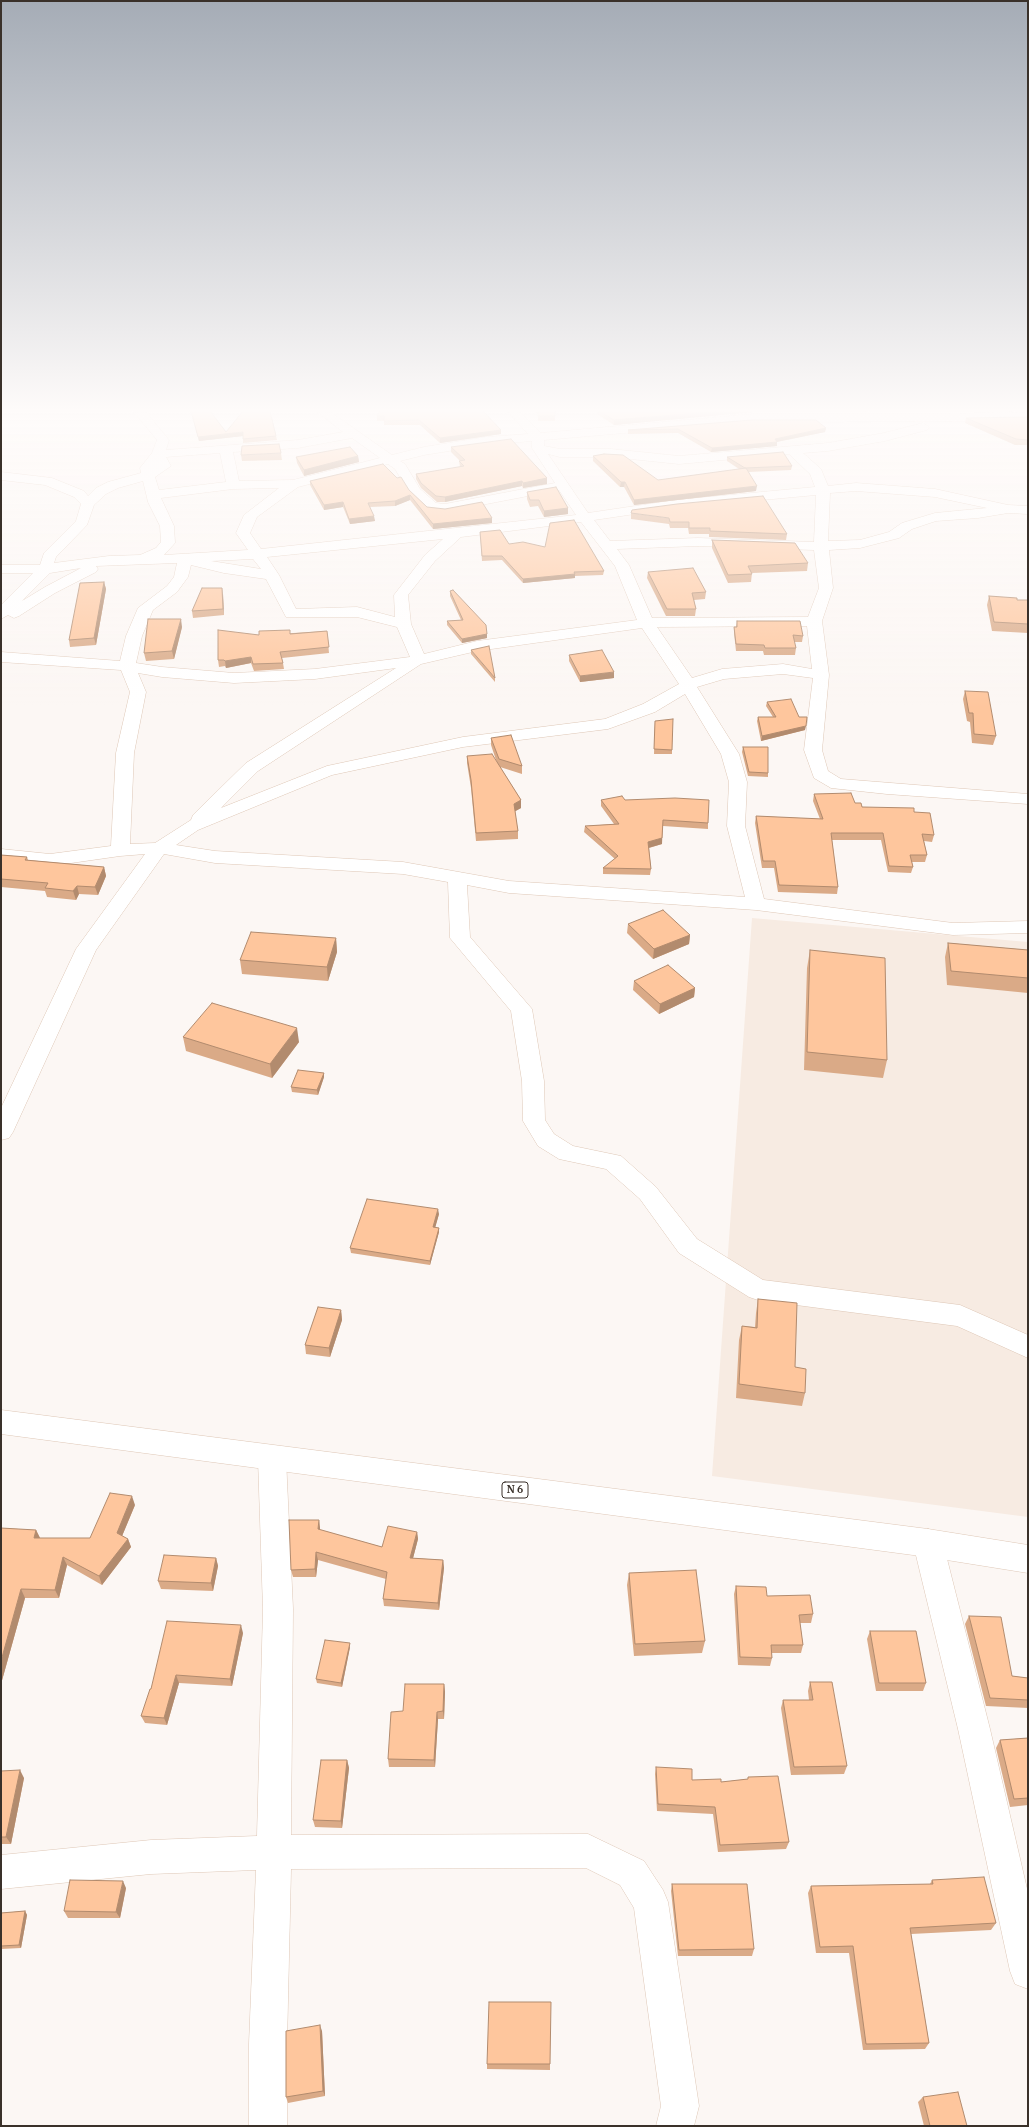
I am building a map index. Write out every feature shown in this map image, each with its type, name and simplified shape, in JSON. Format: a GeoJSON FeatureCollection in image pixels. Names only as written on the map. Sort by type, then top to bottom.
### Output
{"type":"FeatureCollection","features":[{"type":"Feature","properties":{"kind":"street"},"geometry":{"type":"LineString","coordinates":[[1,614],[46,569],[49,556],[82,522],[86,510]]}},
{"type":"Feature","properties":{"kind":"street"},"geometry":{"type":"LineString","coordinates":[[71,579],[115,569],[143,560],[161,551],[168,543],[167,526],[160,510]]}},
{"type":"Feature","properties":{"kind":"street"},"geometry":{"type":"LineString","coordinates":[[257,510],[251,515],[243,533],[272,575],[291,614],[357,612],[403,624]]}},
{"type":"Feature","properties":{"kind":"street"},"geometry":{"type":"LineString","coordinates":[[579,510],[622,565],[646,623],[688,685],[730,754],[738,782],[736,826],[756,904]]}},
{"type":"Feature","properties":{"kind":"street"},"geometry":{"type":"LineString","coordinates":[[1,569],[46,569],[109,560],[185,560],[257,554],[550,523],[632,510]]}},
{"type":"Feature","properties":{"kind":"street"},"geometry":{"type":"LineString","coordinates":[[822,510],[821,546],[826,588],[814,621],[821,675],[813,750],[820,774],[837,784],[1028,799]]}},
{"type":"Feature","properties":{"kind":"street"},"geometry":{"type":"LineString","coordinates":[[606,545],[698,542],[821,546],[860,544],[894,535],[907,526],[935,517],[978,514],[1000,510]]}},
{"type":"Feature","properties":{"kind":"street"},"geometry":{"type":"LineString","coordinates":[[419,660],[403,624],[401,595],[430,558],[458,532]]}},
{"type":"Feature","properties":{"kind":"street"},"geometry":{"type":"LineString","coordinates":[[1,623],[50,590],[109,560]]}},
{"type":"Feature","properties":{"kind":"street"},"geometry":{"type":"LineString","coordinates":[[185,560],[224,569],[272,575]]}},
{"type":"Feature","properties":{"kind":"street"},"geometry":{"type":"LineString","coordinates":[[120,850],[125,753],[138,692],[127,666],[134,636],[146,608],[172,589],[181,577],[185,560]]}},
{"type":"Feature","properties":{"kind":"street"},"geometry":{"type":"LineString","coordinates":[[1,657],[127,666],[162,672],[234,678],[315,674],[419,660],[477,646],[646,623],[814,621]]}},
{"type":"Feature","properties":{"kind":"street"},"geometry":{"type":"LineString","coordinates":[[1,1132],[86,949],[159,848],[192,826],[252,766],[419,660]]}},
{"type":"Feature","properties":{"kind":"street"},"geometry":{"type":"LineString","coordinates":[[192,826],[327,771],[463,742],[608,724],[649,708],[688,685],[722,674],[783,669],[821,675]]}},
{"type":"Feature","properties":{"kind":"street"},"geometry":{"type":"LineString","coordinates":[[138,692],[162,672]]}},
{"type":"Feature","properties":{"kind":"street"},"geometry":{"type":"LineString","coordinates":[[192,826],[215,857]]}},
{"type":"Feature","properties":{"kind":"street"},"geometry":{"type":"LineString","coordinates":[[1,854],[50,860],[120,850],[159,848],[215,857],[403,868],[509,887],[756,904],[953,929],[1028,927]]}},
{"type":"Feature","properties":{"kind":"street"},"geometry":{"type":"LineString","coordinates":[[457,878],[460,938],[481,964],[522,1009],[533,1081],[534,1121],[546,1140],[567,1153],[613,1162],[648,1193],[688,1246],[758,1290],[960,1316],[1028,1347]]}},
{"type":"Feature","properties":{"kind":"street","name":"N 6"},"geometry":{"type":"LineString","coordinates":[[1,1422],[272,1459],[928,1543],[1028,1559]]}},
{"type":"Feature","properties":{"kind":"street"},"geometry":{"type":"LineString","coordinates":[[268,2126],[268,2044],[274,1852],[278,1609],[272,1459]]}},
{"type":"Feature","properties":{"kind":"street"},"geometry":{"type":"LineString","coordinates":[[928,1543],[974,1728],[1028,1971]]}},
{"type":"Feature","properties":{"kind":"street"},"geometry":{"type":"LineString","coordinates":[[1,1872],[151,1857],[274,1852],[588,1851],[632,1873],[651,1902],[680,2106],[675,2126]]}},
{"type":"Feature","properties":{"kind":"shaded area"},"geometry":{"type":"Polygon","coordinates":[[[752,918],[1028,942],[1028,1517],[712,1476],[752,918]]]}},
{"type":"Feature","properties":{"kind":"building"},"geometry":{"type":"Polygon","coordinates":[[[346,510],[371,510],[374,516],[349,519],[346,510]]]}},
{"type":"Feature","properties":{"kind":"building"},"geometry":{"type":"Polygon","coordinates":[[[422,510],[487,510],[492,518],[433,524],[422,510]]]}},
{"type":"Feature","properties":{"kind":"building"},"geometry":{"type":"Polygon","coordinates":[[[632,510],[772,510],[787,534],[710,531],[710,528],[689,528],[689,522],[670,522],[669,518],[631,513],[632,510]]]}},
{"type":"Feature","properties":{"kind":"building"},"geometry":{"type":"Polygon","coordinates":[[[574,520],[604,571],[574,572],[575,574],[523,579],[502,556],[482,556],[480,532],[500,530],[509,544],[523,542],[545,547],[550,523],[574,520]]]}},
{"type":"Feature","properties":{"kind":"building"},"geometry":{"type":"Polygon","coordinates":[[[712,540],[795,543],[808,563],[748,566],[752,574],[728,575],[712,540]]]}},
{"type":"Feature","properties":{"kind":"building"},"geometry":{"type":"Polygon","coordinates":[[[693,568],[706,592],[692,593],[696,609],[667,609],[648,572],[693,568]]]}},
{"type":"Feature","properties":{"kind":"building"},"geometry":{"type":"Polygon","coordinates":[[[104,582],[94,638],[69,640],[80,583],[104,582]]]}},
{"type":"Feature","properties":{"kind":"building"},"geometry":{"type":"Polygon","coordinates":[[[202,588],[222,588],[223,609],[192,611],[202,588]]]}},
{"type":"Feature","properties":{"kind":"building"},"geometry":{"type":"Polygon","coordinates":[[[453,590],[486,625],[487,634],[462,639],[447,621],[463,620],[450,591],[453,590]]]}},
{"type":"Feature","properties":{"kind":"building"},"geometry":{"type":"Polygon","coordinates":[[[989,596],[1028,600],[1028,624],[994,622],[989,596]]]}},
{"type":"Feature","properties":{"kind":"building"},"geometry":{"type":"Polygon","coordinates":[[[148,619],[181,619],[172,651],[144,653],[148,619]]]}},
{"type":"Feature","properties":{"kind":"building"},"geometry":{"type":"Polygon","coordinates":[[[737,621],[800,621],[803,636],[793,635],[796,648],[765,648],[764,645],[736,644],[734,627],[737,627],[737,621]]]}},
{"type":"Feature","properties":{"kind":"building"},"geometry":{"type":"Polygon","coordinates":[[[218,630],[259,635],[259,631],[290,630],[290,634],[327,631],[329,647],[280,652],[283,663],[253,664],[251,657],[225,661],[218,660],[218,630]]]}},
{"type":"Feature","properties":{"kind":"building"},"geometry":{"type":"Polygon","coordinates":[[[489,646],[495,678],[471,650],[489,646]]]}},
{"type":"Feature","properties":{"kind":"building"},"geometry":{"type":"Polygon","coordinates":[[[602,650],[614,672],[580,676],[569,655],[602,650]]]}},
{"type":"Feature","properties":{"kind":"building"},"geometry":{"type":"Polygon","coordinates":[[[965,691],[988,692],[996,736],[974,734],[973,713],[969,713],[965,691]]]}},
{"type":"Feature","properties":{"kind":"building"},"geometry":{"type":"Polygon","coordinates":[[[791,699],[799,717],[807,717],[806,726],[762,736],[758,717],[776,717],[767,702],[791,699]]]}},
{"type":"Feature","properties":{"kind":"building"},"geometry":{"type":"Polygon","coordinates":[[[673,719],[672,750],[654,749],[655,721],[673,719]]]}},
{"type":"Feature","properties":{"kind":"building"},"geometry":{"type":"Polygon","coordinates":[[[511,735],[522,766],[499,759],[491,738],[511,735]]]}},
{"type":"Feature","properties":{"kind":"building"},"geometry":{"type":"Polygon","coordinates":[[[743,747],[768,747],[768,773],[749,772],[743,747]]]}},
{"type":"Feature","properties":{"kind":"building"},"geometry":{"type":"Polygon","coordinates":[[[492,754],[521,800],[514,804],[518,831],[476,833],[467,756],[492,754]]]}},
{"type":"Feature","properties":{"kind":"building"},"geometry":{"type":"Polygon","coordinates":[[[851,793],[855,803],[861,803],[862,807],[914,808],[914,812],[930,813],[934,835],[922,834],[927,855],[910,855],[913,867],[889,866],[883,833],[831,833],[838,887],[779,885],[775,861],[763,861],[756,816],[823,819],[814,794],[851,793]]]}},
{"type":"Feature","properties":{"kind":"building"},"geometry":{"type":"Polygon","coordinates":[[[622,796],[625,800],[675,798],[709,800],[708,823],[663,820],[662,838],[648,842],[651,869],[603,868],[618,856],[585,826],[619,824],[601,800],[622,796]]]}},
{"type":"Feature","properties":{"kind":"building"},"geometry":{"type":"Polygon","coordinates":[[[1,855],[27,857],[25,860],[104,867],[95,887],[77,886],[73,891],[45,888],[48,883],[1,879],[1,855]]]}},
{"type":"Feature","properties":{"kind":"building"},"geometry":{"type":"Polygon","coordinates":[[[663,910],[690,935],[654,949],[628,924],[663,910]]]}},
{"type":"Feature","properties":{"kind":"building"},"geometry":{"type":"Polygon","coordinates":[[[251,932],[336,938],[327,967],[240,960],[251,932]]]}},
{"type":"Feature","properties":{"kind":"building"},"geometry":{"type":"Polygon","coordinates":[[[948,943],[1028,950],[1028,978],[951,971],[948,943]]]}},
{"type":"Feature","properties":{"kind":"building"},"geometry":{"type":"Polygon","coordinates":[[[810,950],[885,958],[887,1060],[807,1052],[810,950]]]}},
{"type":"Feature","properties":{"kind":"building"},"geometry":{"type":"Polygon","coordinates":[[[668,965],[695,988],[660,1004],[634,981],[668,965]]]}},
{"type":"Feature","properties":{"kind":"building"},"geometry":{"type":"Polygon","coordinates":[[[212,1003],[297,1028],[270,1064],[183,1037],[212,1003]]]}},
{"type":"Feature","properties":{"kind":"building"},"geometry":{"type":"Polygon","coordinates":[[[298,1070],[324,1073],[317,1090],[291,1087],[298,1070]]]}},
{"type":"Feature","properties":{"kind":"building"},"geometry":{"type":"Polygon","coordinates":[[[367,1199],[438,1209],[433,1227],[439,1228],[430,1261],[350,1248],[367,1199]]]}},
{"type":"Feature","properties":{"kind":"building"},"geometry":{"type":"Polygon","coordinates":[[[758,1299],[797,1303],[795,1367],[806,1369],[805,1393],[739,1384],[742,1326],[757,1328],[758,1299]]]}},
{"type":"Feature","properties":{"kind":"building"},"geometry":{"type":"Polygon","coordinates":[[[318,1307],[341,1310],[329,1348],[305,1345],[318,1307]]]}},
{"type":"Feature","properties":{"kind":"building"},"geometry":{"type":"Polygon","coordinates":[[[110,1493],[132,1496],[117,1533],[128,1539],[99,1576],[63,1557],[55,1590],[21,1589],[1,1661],[1,1528],[36,1530],[34,1538],[90,1538],[110,1493]]]}},
{"type":"Feature","properties":{"kind":"building"},"geometry":{"type":"Polygon","coordinates":[[[289,1520],[319,1520],[318,1529],[382,1547],[388,1526],[417,1532],[410,1558],[443,1560],[438,1603],[383,1599],[387,1572],[316,1552],[315,1569],[291,1570],[289,1520]]]}},
{"type":"Feature","properties":{"kind":"building"},"geometry":{"type":"Polygon","coordinates":[[[164,1555],[216,1558],[211,1583],[158,1581],[164,1555]]]}},
{"type":"Feature","properties":{"kind":"building"},"geometry":{"type":"Polygon","coordinates":[[[696,1570],[705,1641],[635,1644],[629,1573],[696,1570]]]}},
{"type":"Feature","properties":{"kind":"building"},"geometry":{"type":"Polygon","coordinates":[[[736,1586],[766,1587],[767,1596],[810,1595],[813,1614],[799,1615],[803,1645],[771,1645],[772,1658],[740,1657],[736,1586]]]}},
{"type":"Feature","properties":{"kind":"building"},"geometry":{"type":"Polygon","coordinates":[[[969,1616],[1001,1617],[1012,1676],[1028,1678],[1028,1700],[990,1698],[969,1616]]]}},
{"type":"Feature","properties":{"kind":"building"},"geometry":{"type":"Polygon","coordinates":[[[167,1621],[241,1625],[230,1679],[176,1675],[164,1718],[141,1716],[151,1689],[167,1621]]]}},
{"type":"Feature","properties":{"kind":"building"},"geometry":{"type":"Polygon","coordinates":[[[870,1631],[916,1631],[926,1683],[879,1683],[870,1631]]]}},
{"type":"Feature","properties":{"kind":"building"},"geometry":{"type":"Polygon","coordinates":[[[325,1640],[350,1643],[341,1683],[316,1679],[325,1640]]]}},
{"type":"Feature","properties":{"kind":"building"},"geometry":{"type":"Polygon","coordinates":[[[810,1682],[832,1682],[847,1766],[794,1767],[783,1700],[813,1700],[810,1682]]]}},
{"type":"Feature","properties":{"kind":"building"},"geometry":{"type":"Polygon","coordinates":[[[405,1684],[444,1684],[443,1711],[437,1712],[434,1760],[388,1759],[391,1712],[403,1711],[405,1684]]]}},
{"type":"Feature","properties":{"kind":"building"},"geometry":{"type":"Polygon","coordinates":[[[1028,1738],[1028,1798],[1014,1799],[1000,1740],[1028,1738]]]}},
{"type":"Feature","properties":{"kind":"building"},"geometry":{"type":"Polygon","coordinates":[[[321,1760],[347,1760],[341,1821],[313,1820],[321,1760]]]}},
{"type":"Feature","properties":{"kind":"building"},"geometry":{"type":"Polygon","coordinates":[[[656,1767],[692,1769],[692,1780],[721,1779],[721,1782],[748,1779],[748,1777],[778,1776],[789,1842],[720,1845],[715,1807],[658,1804],[656,1767]]]}},
{"type":"Feature","properties":{"kind":"building"},"geometry":{"type":"Polygon","coordinates":[[[20,1770],[6,1837],[1,1837],[1,1771],[20,1770]]]}},
{"type":"Feature","properties":{"kind":"building"},"geometry":{"type":"Polygon","coordinates":[[[984,1877],[996,1923],[910,1928],[929,2043],[866,2044],[853,1946],[820,1947],[811,1886],[933,1884],[932,1880],[984,1877]]]}},
{"type":"Feature","properties":{"kind":"building"},"geometry":{"type":"Polygon","coordinates":[[[70,1880],[123,1881],[116,1912],[64,1911],[70,1880]]]}},
{"type":"Feature","properties":{"kind":"building"},"geometry":{"type":"Polygon","coordinates":[[[672,1884],[747,1884],[754,1949],[679,1950],[672,1884]]]}},
{"type":"Feature","properties":{"kind":"building"},"geometry":{"type":"Polygon","coordinates":[[[25,1911],[19,1945],[1,1946],[1,1913],[25,1911]]]}},
{"type":"Feature","properties":{"kind":"building"},"geometry":{"type":"Polygon","coordinates":[[[489,2002],[551,2002],[550,2064],[487,2064],[489,2002]]]}},
{"type":"Feature","properties":{"kind":"building"},"geometry":{"type":"Polygon","coordinates":[[[320,2025],[323,2091],[286,2097],[286,2031],[320,2025]]]}},
{"type":"Feature","properties":{"kind":"building"},"geometry":{"type":"Polygon","coordinates":[[[958,2092],[967,2126],[930,2126],[923,2097],[958,2092]]]}}]}
